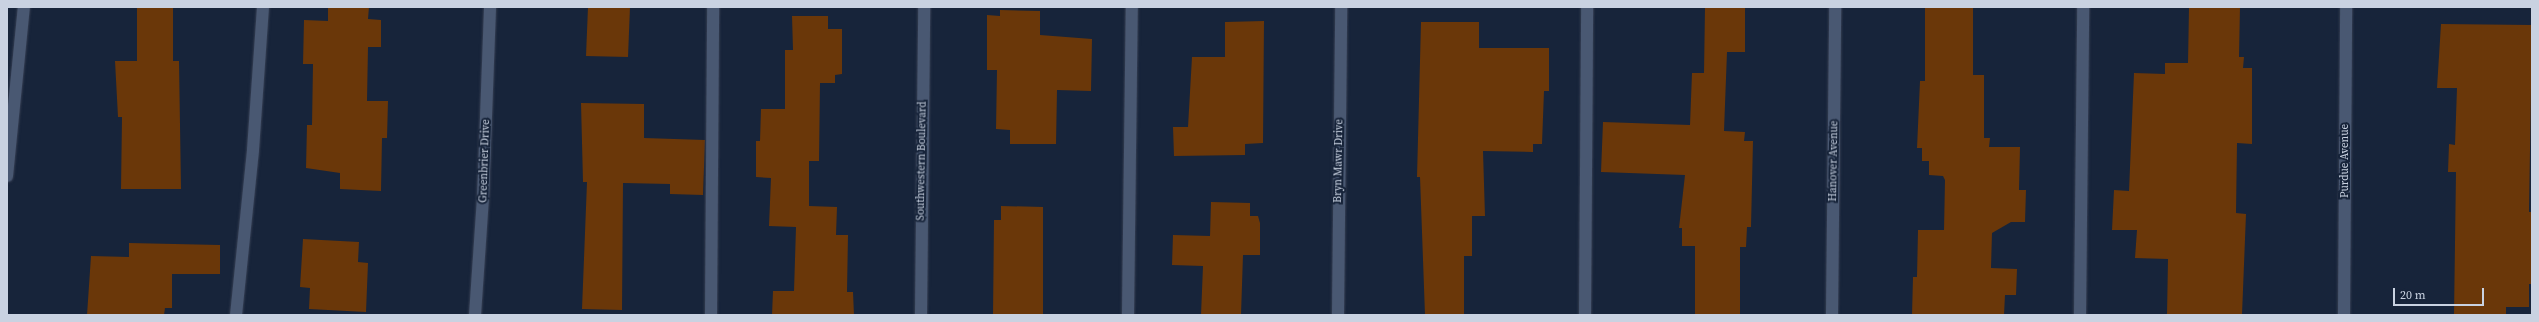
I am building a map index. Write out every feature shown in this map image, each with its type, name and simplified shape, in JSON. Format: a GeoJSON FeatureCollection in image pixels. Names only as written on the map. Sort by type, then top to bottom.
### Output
{"type":"FeatureCollection","features":[{"type":"Feature","properties":{"kind":"street"},"geometry":{"type":"LineString","coordinates":[[7,176],[24,7]]}},
{"type":"Feature","properties":{"kind":"street"},"geometry":{"type":"LineString","coordinates":[[236,315],[253,150],[263,7]]}},
{"type":"Feature","properties":{"kind":"street","name":"Greenbrier Drive"},"geometry":{"type":"LineString","coordinates":[[474,315],[483,200],[490,7]]}},
{"type":"Feature","properties":{"kind":"street"},"geometry":{"type":"LineString","coordinates":[[710,315],[713,7]]}},
{"type":"Feature","properties":{"kind":"street","name":"Southwestern Boulevard"},"geometry":{"type":"LineString","coordinates":[[920,315],[924,7]]}},
{"type":"Feature","properties":{"kind":"street"},"geometry":{"type":"LineString","coordinates":[[1128,315],[1132,7]]}},
{"type":"Feature","properties":{"kind":"street","name":"Bryn Mawr Drive"},"geometry":{"type":"LineString","coordinates":[[1338,315],[1341,7]]}},
{"type":"Feature","properties":{"kind":"street"},"geometry":{"type":"LineString","coordinates":[[1585,315],[1587,7]]}},
{"type":"Feature","properties":{"kind":"street","name":"Hanover Avenue"},"geometry":{"type":"LineString","coordinates":[[1832,315],[1835,7]]}},
{"type":"Feature","properties":{"kind":"street"},"geometry":{"type":"LineString","coordinates":[[2080,315],[2084,7]]}},
{"type":"Feature","properties":{"kind":"street","name":"Purdue Avenue"},"geometry":{"type":"LineString","coordinates":[[2344,315],[2346,7]]}},
{"type":"Feature","properties":{"kind":"building"},"geometry":{"type":"Polygon","coordinates":[[[137,7],[173,7],[173,61],[179,61],[181,189],[121,189],[122,117],[118,117],[115,61],[137,61],[137,7]]]}},
{"type":"Feature","properties":{"kind":"building"},"geometry":{"type":"Polygon","coordinates":[[[328,7],[369,7],[368,19],[381,20],[381,47],[368,47],[367,101],[388,101],[387,138],[382,138],[381,191],[340,189],[340,173],[306,168],[307,125],[312,125],[313,64],[303,64],[304,20],[328,21],[328,7]]]}},
{"type":"Feature","properties":{"kind":"building"},"geometry":{"type":"Polygon","coordinates":[[[588,7],[630,7],[628,57],[586,56],[588,7]]]}},
{"type":"Feature","properties":{"kind":"building"},"geometry":{"type":"Polygon","coordinates":[[[1705,7],[1745,7],[1745,52],[1727,52],[1724,131],[1745,132],[1744,141],[1753,141],[1751,227],[1747,227],[1746,247],[1740,247],[1740,315],[1695,315],[1695,246],[1682,246],[1682,228],[1679,228],[1685,175],[1601,172],[1603,122],[1690,125],[1692,73],[1704,73],[1705,7]]]}},
{"type":"Feature","properties":{"kind":"building"},"geometry":{"type":"Polygon","coordinates":[[[1925,7],[1973,7],[1973,75],[1984,75],[1984,138],[1990,138],[1989,147],[2020,147],[2019,190],[2026,190],[2025,222],[2011,222],[1992,233],[1991,268],[2017,269],[2016,295],[2005,295],[2004,315],[1912,315],[1913,277],[1917,277],[1918,230],[1944,230],[1945,180],[1943,176],[1929,175],[1929,161],[1922,161],[1922,148],[1917,148],[1920,81],[1925,81],[1925,7]]]}},
{"type":"Feature","properties":{"kind":"building"},"geometry":{"type":"Polygon","coordinates":[[[2189,7],[2240,7],[2239,57],[2244,57],[2243,68],[2252,68],[2252,144],[2237,143],[2236,213],[2246,214],[2242,315],[2167,315],[2168,259],[2135,258],[2137,230],[2112,230],[2114,190],[2129,191],[2134,73],[2165,74],[2165,63],[2188,63],[2189,7]]]}},
{"type":"Feature","properties":{"kind":"building"},"geometry":{"type":"Polygon","coordinates":[[[1000,10],[1040,11],[1040,35],[1092,39],[1091,91],[1057,90],[1056,144],[1010,144],[1010,130],[996,129],[997,70],[987,70],[987,15],[1000,16],[1000,10]]]}},
{"type":"Feature","properties":{"kind":"building"},"geometry":{"type":"Polygon","coordinates":[[[792,16],[828,16],[828,29],[842,29],[842,74],[835,75],[835,83],[820,83],[819,161],[809,161],[809,206],[837,207],[836,235],[848,235],[847,292],[853,292],[854,315],[772,315],[773,291],[794,291],[796,227],[769,226],[771,178],[756,177],[756,141],[760,141],[761,109],[785,109],[785,50],[793,50],[792,16]]]}},
{"type":"Feature","properties":{"kind":"building"},"geometry":{"type":"Polygon","coordinates":[[[1264,21],[1263,143],[1245,144],[1245,155],[1174,156],[1173,127],[1188,127],[1192,57],[1225,57],[1225,22],[1264,21]]]}},
{"type":"Feature","properties":{"kind":"building"},"geometry":{"type":"Polygon","coordinates":[[[1421,22],[1479,22],[1479,48],[1549,48],[1549,91],[1544,91],[1542,144],[1533,144],[1533,152],[1483,151],[1485,216],[1472,216],[1472,256],[1464,256],[1464,315],[1425,315],[1420,177],[1417,177],[1421,22]]]}},
{"type":"Feature","properties":{"kind":"building"},"geometry":{"type":"Polygon","coordinates":[[[2441,24],[2532,25],[2529,212],[2532,212],[2532,284],[2529,284],[2529,307],[2506,307],[2506,315],[2454,315],[2456,172],[2448,172],[2449,144],[2455,145],[2457,88],[2437,88],[2441,24]]]}},
{"type":"Feature","properties":{"kind":"building"},"geometry":{"type":"Polygon","coordinates":[[[581,103],[644,104],[644,138],[705,140],[703,195],[670,194],[670,184],[623,183],[622,310],[582,309],[587,182],[583,182],[581,103]]]}},
{"type":"Feature","properties":{"kind":"building"},"geometry":{"type":"Polygon","coordinates":[[[1211,202],[1250,203],[1250,216],[1258,216],[1260,223],[1260,255],[1243,255],[1241,315],[1201,315],[1203,266],[1172,265],[1173,235],[1210,236],[1211,202]]]}},
{"type":"Feature","properties":{"kind":"building"},"geometry":{"type":"Polygon","coordinates":[[[1001,206],[1043,207],[1043,315],[993,315],[994,220],[1001,220],[1001,206]]]}},
{"type":"Feature","properties":{"kind":"building"},"geometry":{"type":"Polygon","coordinates":[[[303,239],[359,242],[358,262],[368,263],[366,312],[309,309],[310,288],[300,287],[303,239]]]}},
{"type":"Feature","properties":{"kind":"building"},"geometry":{"type":"Polygon","coordinates":[[[129,243],[220,245],[220,274],[172,274],[172,308],[165,308],[164,315],[87,315],[91,256],[129,257],[129,243]]]}}]}
